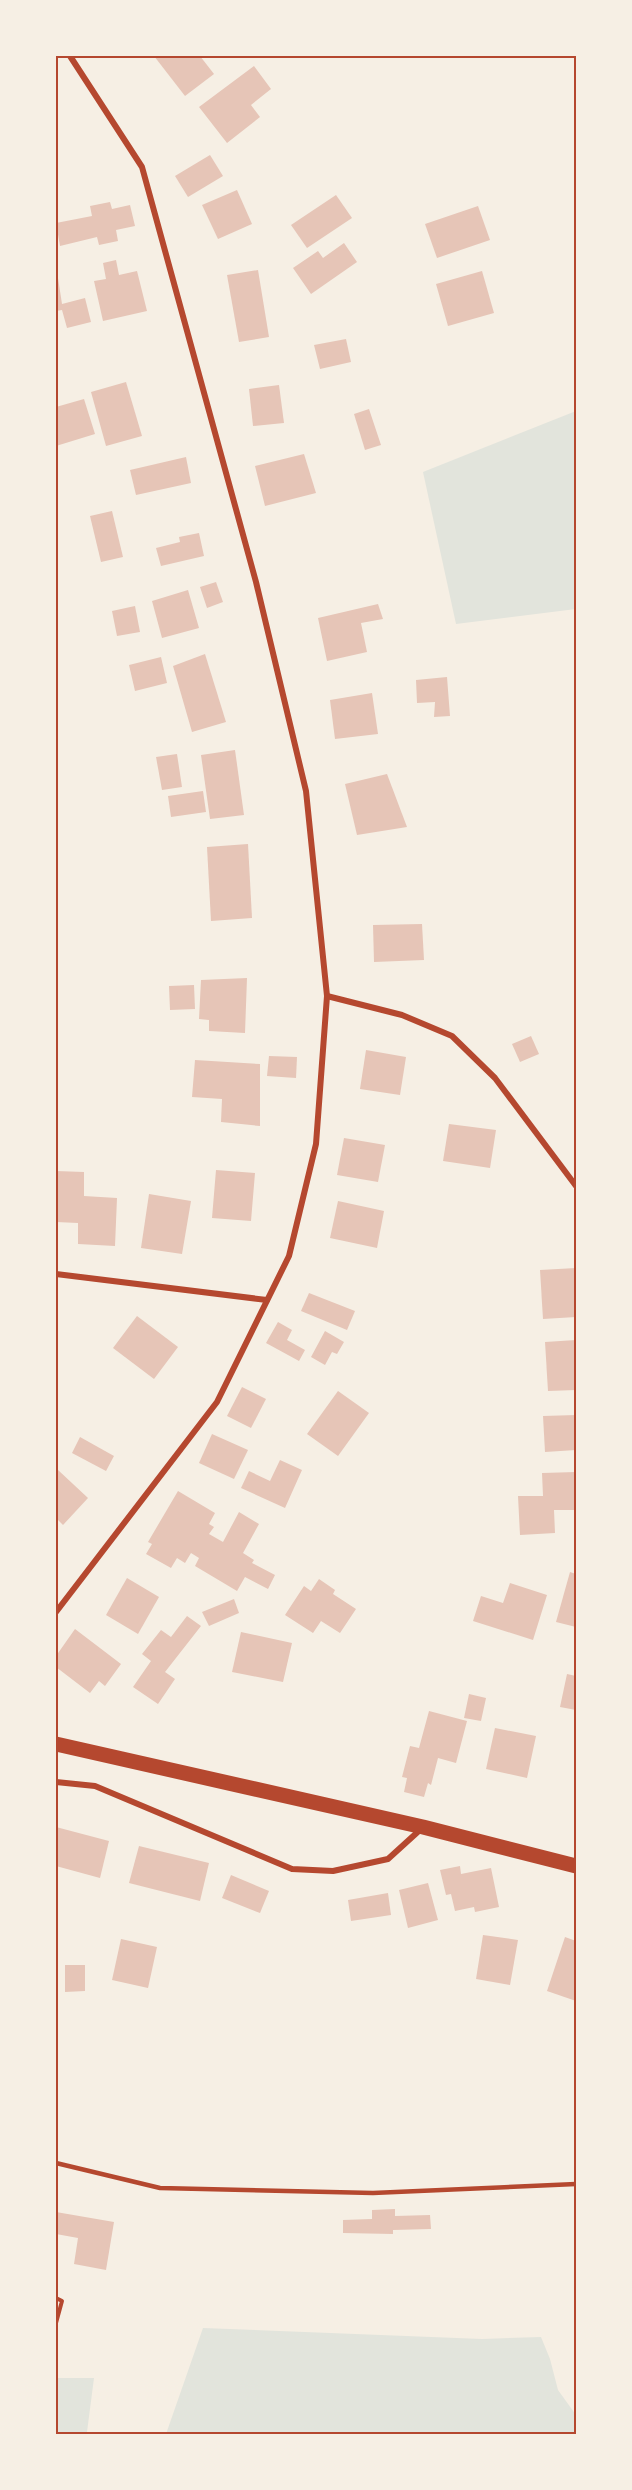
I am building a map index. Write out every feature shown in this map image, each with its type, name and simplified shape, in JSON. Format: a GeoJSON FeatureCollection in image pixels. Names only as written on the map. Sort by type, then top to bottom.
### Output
{"type":"FeatureCollection","features":[{"type":"Feature","properties":{"kind":"main road"},"geometry":{"type":"LineString","coordinates":[[56,1744],[423,1827],[576,1866]]}},
{"type":"Feature","properties":{"kind":"street"},"geometry":{"type":"LineString","coordinates":[[56,1612],[217,1402],[289,1256],[316,1144],[327,996],[306,791],[253,571],[141,167],[70,56]]}},
{"type":"Feature","properties":{"kind":"street"},"geometry":{"type":"LineString","coordinates":[[327,996],[402,1015],[452,1036],[495,1078],[576,1186]]}},
{"type":"Feature","properties":{"kind":"street"},"geometry":{"type":"LineString","coordinates":[[56,1274],[267,1300]]}},
{"type":"Feature","properties":{"kind":"street"},"geometry":{"type":"LineString","coordinates":[[56,1782],[95,1786],[292,1869],[333,1871],[388,1858],[423,1827]]}},
{"type":"Feature","properties":{"kind":"lane"},"geometry":{"type":"LineString","coordinates":[[56,2163],[160,2188],[373,2193],[576,2184]]}},
{"type":"Feature","properties":{"kind":"path"},"geometry":{"type":"LineString","coordinates":[[56,2298],[62,2301],[56,2323]]}},
{"type":"Feature","properties":{"kind":"shaded area"},"geometry":{"type":"Polygon","coordinates":[[[576,411],[576,609],[456,624],[423,472],[576,411]]]}},
{"type":"Feature","properties":{"kind":"shaded area"},"geometry":{"type":"Polygon","coordinates":[[[203,2328],[482,2339],[541,2337],[550,2359],[558,2390],[576,2415],[576,2434],[166,2434],[203,2328]]]}},
{"type":"Feature","properties":{"kind":"shaded area"},"geometry":{"type":"Polygon","coordinates":[[[56,2378],[94,2378],[87,2432],[94,2434],[56,2434],[56,2378]]]}},
{"type":"Feature","properties":{"kind":"building"},"geometry":{"type":"Polygon","coordinates":[[[154,56],[200,56],[214,74],[185,96],[154,56]]]}},
{"type":"Feature","properties":{"kind":"building"},"geometry":{"type":"Polygon","coordinates":[[[254,66],[271,89],[251,105],[260,117],[227,143],[199,107],[254,66]]]}},
{"type":"Feature","properties":{"kind":"building"},"geometry":{"type":"Polygon","coordinates":[[[210,155],[223,176],[188,197],[175,176],[210,155]]]}},
{"type":"Feature","properties":{"kind":"building"},"geometry":{"type":"Polygon","coordinates":[[[237,190],[252,224],[218,239],[202,205],[237,190]]]}},
{"type":"Feature","properties":{"kind":"building"},"geometry":{"type":"Polygon","coordinates":[[[336,195],[352,218],[307,248],[291,225],[336,195]]]}},
{"type":"Feature","properties":{"kind":"building"},"geometry":{"type":"Polygon","coordinates":[[[110,202],[112,209],[130,205],[135,226],[116,230],[118,241],[99,245],[97,237],[60,246],[56,223],[92,216],[90,206],[110,202]]]}},
{"type":"Feature","properties":{"kind":"building"},"geometry":{"type":"Polygon","coordinates":[[[478,206],[490,240],[437,258],[425,224],[478,206]]]}},
{"type":"Feature","properties":{"kind":"building"},"geometry":{"type":"Polygon","coordinates":[[[344,243],[357,262],[311,294],[293,268],[318,251],[323,258],[344,243]]]}},
{"type":"Feature","properties":{"kind":"building"},"geometry":{"type":"Polygon","coordinates":[[[116,260],[119,275],[137,271],[147,311],[103,321],[94,281],[106,279],[103,263],[116,260]]]}},
{"type":"Feature","properties":{"kind":"building"},"geometry":{"type":"Polygon","coordinates":[[[56,265],[62,304],[85,298],[91,322],[67,328],[62,310],[56,311],[56,265]]]}},
{"type":"Feature","properties":{"kind":"building"},"geometry":{"type":"Polygon","coordinates":[[[258,270],[269,337],[239,342],[227,275],[258,270]]]}},
{"type":"Feature","properties":{"kind":"building"},"geometry":{"type":"Polygon","coordinates":[[[482,271],[494,313],[448,326],[436,284],[482,271]]]}},
{"type":"Feature","properties":{"kind":"building"},"geometry":{"type":"Polygon","coordinates":[[[346,339],[351,362],[320,369],[314,345],[346,339]]]}},
{"type":"Feature","properties":{"kind":"building"},"geometry":{"type":"Polygon","coordinates":[[[126,382],[142,436],[106,446],[91,392],[126,382]]]}},
{"type":"Feature","properties":{"kind":"building"},"geometry":{"type":"Polygon","coordinates":[[[279,385],[284,423],[253,426],[249,389],[279,385]]]}},
{"type":"Feature","properties":{"kind":"building"},"geometry":{"type":"Polygon","coordinates":[[[84,399],[95,434],[56,446],[56,407],[84,399]]]}},
{"type":"Feature","properties":{"kind":"building"},"geometry":{"type":"Polygon","coordinates":[[[369,409],[381,445],[365,450],[354,414],[369,409]]]}},
{"type":"Feature","properties":{"kind":"building"},"geometry":{"type":"Polygon","coordinates":[[[304,454],[316,493],[265,506],[255,466],[304,454]]]}},
{"type":"Feature","properties":{"kind":"building"},"geometry":{"type":"Polygon","coordinates":[[[186,457],[191,483],[136,495],[130,470],[186,457]]]}},
{"type":"Feature","properties":{"kind":"building"},"geometry":{"type":"Polygon","coordinates":[[[112,511],[123,557],[101,562],[90,516],[112,511]]]}},
{"type":"Feature","properties":{"kind":"building"},"geometry":{"type":"Polygon","coordinates":[[[199,533],[204,556],[161,566],[156,548],[180,542],[179,537],[199,533]]]}},
{"type":"Feature","properties":{"kind":"building"},"geometry":{"type":"Polygon","coordinates":[[[216,582],[223,602],[207,608],[200,587],[216,582]]]}},
{"type":"Feature","properties":{"kind":"building"},"geometry":{"type":"Polygon","coordinates":[[[188,590],[199,628],[162,638],[152,601],[188,590]]]}},
{"type":"Feature","properties":{"kind":"building"},"geometry":{"type":"Polygon","coordinates":[[[378,604],[383,619],[361,623],[367,652],[327,661],[318,618],[378,604]]]}},
{"type":"Feature","properties":{"kind":"building"},"geometry":{"type":"Polygon","coordinates":[[[135,606],[140,632],[117,636],[112,611],[135,606]]]}},
{"type":"Feature","properties":{"kind":"building"},"geometry":{"type":"Polygon","coordinates":[[[205,654],[226,722],[192,732],[173,666],[205,654]]]}},
{"type":"Feature","properties":{"kind":"building"},"geometry":{"type":"Polygon","coordinates":[[[161,657],[167,683],[135,691],[129,665],[161,657]]]}},
{"type":"Feature","properties":{"kind":"building"},"geometry":{"type":"Polygon","coordinates":[[[447,677],[450,716],[434,717],[435,702],[417,703],[416,680],[447,677]]]}},
{"type":"Feature","properties":{"kind":"building"},"geometry":{"type":"Polygon","coordinates":[[[372,693],[378,734],[335,739],[330,700],[372,693]]]}},
{"type":"Feature","properties":{"kind":"building"},"geometry":{"type":"Polygon","coordinates":[[[235,750],[244,815],[210,819],[201,755],[235,750]]]}},
{"type":"Feature","properties":{"kind":"building"},"geometry":{"type":"Polygon","coordinates":[[[177,754],[182,787],[162,790],[156,757],[177,754]]]}},
{"type":"Feature","properties":{"kind":"building"},"geometry":{"type":"Polygon","coordinates":[[[387,774],[407,827],[357,835],[345,784],[387,774]]]}},
{"type":"Feature","properties":{"kind":"building"},"geometry":{"type":"Polygon","coordinates":[[[203,791],[206,812],[171,817],[168,796],[203,791]]]}},
{"type":"Feature","properties":{"kind":"building"},"geometry":{"type":"Polygon","coordinates":[[[248,844],[252,918],[211,921],[207,847],[248,844]]]}},
{"type":"Feature","properties":{"kind":"building"},"geometry":{"type":"Polygon","coordinates":[[[422,924],[424,960],[374,962],[373,925],[422,924]]]}},
{"type":"Feature","properties":{"kind":"building"},"geometry":{"type":"Polygon","coordinates":[[[247,978],[245,1033],[209,1031],[209,1020],[199,1019],[201,980],[247,978]]]}},
{"type":"Feature","properties":{"kind":"building"},"geometry":{"type":"Polygon","coordinates":[[[194,985],[195,1009],[170,1010],[169,986],[194,985]]]}},
{"type":"Feature","properties":{"kind":"building"},"geometry":{"type":"Polygon","coordinates":[[[531,1036],[539,1054],[520,1062],[512,1044],[531,1036]]]}},
{"type":"Feature","properties":{"kind":"building"},"geometry":{"type":"Polygon","coordinates":[[[366,1050],[406,1057],[400,1095],[360,1089],[366,1050]]]}},
{"type":"Feature","properties":{"kind":"building"},"geometry":{"type":"Polygon","coordinates":[[[269,1056],[297,1057],[296,1078],[267,1076],[269,1056]]]}},
{"type":"Feature","properties":{"kind":"building"},"geometry":{"type":"Polygon","coordinates":[[[195,1060],[260,1064],[260,1126],[221,1122],[222,1099],[192,1097],[195,1060]]]}},
{"type":"Feature","properties":{"kind":"building"},"geometry":{"type":"Polygon","coordinates":[[[449,1124],[496,1130],[490,1168],[443,1161],[449,1124]]]}},
{"type":"Feature","properties":{"kind":"building"},"geometry":{"type":"Polygon","coordinates":[[[344,1138],[385,1145],[378,1182],[337,1175],[344,1138]]]}},
{"type":"Feature","properties":{"kind":"building"},"geometry":{"type":"Polygon","coordinates":[[[216,1170],[255,1173],[251,1221],[212,1218],[216,1170]]]}},
{"type":"Feature","properties":{"kind":"building"},"geometry":{"type":"Polygon","coordinates":[[[56,1171],[84,1172],[84,1196],[117,1198],[115,1246],[78,1244],[78,1223],[56,1222],[56,1171]]]}},
{"type":"Feature","properties":{"kind":"building"},"geometry":{"type":"Polygon","coordinates":[[[149,1194],[191,1201],[182,1254],[141,1248],[149,1194]]]}},
{"type":"Feature","properties":{"kind":"building"},"geometry":{"type":"Polygon","coordinates":[[[338,1201],[384,1211],[377,1248],[330,1238],[338,1201]]]}},
{"type":"Feature","properties":{"kind":"building"},"geometry":{"type":"Polygon","coordinates":[[[576,1268],[576,1317],[543,1319],[540,1270],[576,1268]]]}},
{"type":"Feature","properties":{"kind":"building"},"geometry":{"type":"Polygon","coordinates":[[[309,1293],[355,1311],[347,1330],[301,1311],[309,1293]]]}},
{"type":"Feature","properties":{"kind":"building"},"geometry":{"type":"Polygon","coordinates":[[[137,1316],[178,1347],[154,1379],[113,1348],[137,1316]]]}},
{"type":"Feature","properties":{"kind":"building"},"geometry":{"type":"Polygon","coordinates":[[[278,1322],[292,1330],[287,1340],[305,1350],[299,1361],[266,1343],[278,1322]]]}},
{"type":"Feature","properties":{"kind":"building"},"geometry":{"type":"Polygon","coordinates":[[[325,1331],[344,1342],[337,1354],[332,1352],[325,1365],[311,1357],[325,1331]]]}},
{"type":"Feature","properties":{"kind":"building"},"geometry":{"type":"Polygon","coordinates":[[[576,1340],[576,1390],[548,1391],[545,1342],[576,1340]]]}},
{"type":"Feature","properties":{"kind":"building"},"geometry":{"type":"Polygon","coordinates":[[[242,1387],[266,1399],[251,1428],[227,1416],[242,1387]]]}},
{"type":"Feature","properties":{"kind":"building"},"geometry":{"type":"Polygon","coordinates":[[[338,1391],[369,1413],[338,1456],[307,1434],[338,1391]]]}},
{"type":"Feature","properties":{"kind":"building"},"geometry":{"type":"Polygon","coordinates":[[[576,1415],[576,1450],[545,1452],[543,1416],[576,1415]]]}},
{"type":"Feature","properties":{"kind":"building"},"geometry":{"type":"Polygon","coordinates":[[[212,1434],[248,1450],[234,1479],[199,1463],[212,1434]]]}},
{"type":"Feature","properties":{"kind":"building"},"geometry":{"type":"Polygon","coordinates":[[[80,1437],[114,1456],[106,1471],[72,1453],[80,1437]]]}},
{"type":"Feature","properties":{"kind":"building"},"geometry":{"type":"Polygon","coordinates":[[[280,1460],[302,1470],[285,1508],[241,1488],[249,1471],[270,1481],[280,1460]]]}},
{"type":"Feature","properties":{"kind":"building"},"geometry":{"type":"Polygon","coordinates":[[[58,1470],[88,1498],[63,1525],[56,1518],[56,1473],[58,1470]]]}},
{"type":"Feature","properties":{"kind":"building"},"geometry":{"type":"Polygon","coordinates":[[[576,1472],[576,1510],[554,1510],[555,1533],[520,1535],[518,1496],[543,1496],[542,1473],[576,1472]]]}},
{"type":"Feature","properties":{"kind":"building"},"geometry":{"type":"Polygon","coordinates":[[[178,1491],[215,1513],[209,1524],[214,1527],[209,1534],[223,1542],[239,1512],[259,1524],[243,1553],[254,1560],[252,1563],[275,1575],[268,1589],[245,1577],[237,1591],[195,1566],[199,1558],[191,1553],[185,1563],[177,1558],[171,1568],[146,1554],[152,1544],[148,1542],[178,1491]]]}},
{"type":"Feature","properties":{"kind":"building"},"geometry":{"type":"Polygon","coordinates":[[[570,1572],[576,1574],[576,1627],[556,1622],[570,1572]]]}},
{"type":"Feature","properties":{"kind":"building"},"geometry":{"type":"Polygon","coordinates":[[[127,1578],[159,1597],[138,1634],[106,1615],[127,1578]]]}},
{"type":"Feature","properties":{"kind":"building"},"geometry":{"type":"Polygon","coordinates":[[[319,1579],[335,1590],[333,1594],[356,1609],[340,1633],[321,1621],[313,1633],[285,1615],[304,1586],[311,1591],[319,1579]]]}},
{"type":"Feature","properties":{"kind":"building"},"geometry":{"type":"Polygon","coordinates":[[[510,1583],[547,1595],[533,1640],[473,1621],[481,1596],[503,1603],[510,1583]]]}},
{"type":"Feature","properties":{"kind":"building"},"geometry":{"type":"Polygon","coordinates":[[[234,1599],[239,1613],[209,1626],[202,1612],[234,1599]]]}},
{"type":"Feature","properties":{"kind":"building"},"geometry":{"type":"Polygon","coordinates":[[[187,1616],[201,1626],[165,1672],[175,1679],[158,1704],[133,1687],[151,1661],[142,1654],[161,1630],[171,1637],[187,1616]]]}},
{"type":"Feature","properties":{"kind":"building"},"geometry":{"type":"Polygon","coordinates":[[[75,1629],[121,1664],[105,1686],[99,1681],[90,1693],[56,1667],[56,1656],[75,1629]]]}},
{"type":"Feature","properties":{"kind":"building"},"geometry":{"type":"Polygon","coordinates":[[[241,1632],[292,1643],[283,1682],[232,1672],[241,1632]]]}},
{"type":"Feature","properties":{"kind":"building"},"geometry":{"type":"Polygon","coordinates":[[[567,1674],[576,1676],[576,1710],[560,1707],[567,1674]]]}},
{"type":"Feature","properties":{"kind":"building"},"geometry":{"type":"Polygon","coordinates":[[[469,1694],[486,1698],[481,1721],[464,1718],[469,1694]]]}},
{"type":"Feature","properties":{"kind":"building"},"geometry":{"type":"Polygon","coordinates":[[[429,1711],[467,1721],[456,1763],[438,1758],[431,1785],[428,1783],[424,1797],[404,1792],[407,1778],[402,1777],[410,1746],[419,1748],[429,1711]]]}},
{"type":"Feature","properties":{"kind":"building"},"geometry":{"type":"Polygon","coordinates":[[[495,1728],[536,1736],[527,1778],[486,1769],[495,1728]]]}},
{"type":"Feature","properties":{"kind":"building"},"geometry":{"type":"Polygon","coordinates":[[[56,1827],[109,1841],[100,1878],[56,1866],[56,1827]]]}},
{"type":"Feature","properties":{"kind":"building"},"geometry":{"type":"Polygon","coordinates":[[[139,1846],[209,1863],[200,1901],[129,1883],[139,1846]]]}},
{"type":"Feature","properties":{"kind":"building"},"geometry":{"type":"Polygon","coordinates":[[[460,1866],[461,1874],[491,1868],[499,1907],[475,1912],[474,1907],[455,1911],[451,1894],[446,1895],[440,1870],[460,1866]]]}},
{"type":"Feature","properties":{"kind":"building"},"geometry":{"type":"Polygon","coordinates":[[[231,1875],[269,1891],[260,1913],[222,1898],[231,1875]]]}},
{"type":"Feature","properties":{"kind":"building"},"geometry":{"type":"Polygon","coordinates":[[[428,1883],[438,1920],[408,1928],[399,1890],[428,1883]]]}},
{"type":"Feature","properties":{"kind":"building"},"geometry":{"type":"Polygon","coordinates":[[[388,1893],[391,1915],[351,1921],[348,1900],[388,1893]]]}},
{"type":"Feature","properties":{"kind":"building"},"geometry":{"type":"Polygon","coordinates":[[[483,1935],[518,1940],[510,1985],[476,1979],[483,1935]]]}},
{"type":"Feature","properties":{"kind":"building"},"geometry":{"type":"Polygon","coordinates":[[[565,1937],[576,1941],[576,2001],[547,1991],[565,1937]]]}},
{"type":"Feature","properties":{"kind":"building"},"geometry":{"type":"Polygon","coordinates":[[[121,1939],[157,1947],[148,1988],[112,1980],[121,1939]]]}},
{"type":"Feature","properties":{"kind":"building"},"geometry":{"type":"Polygon","coordinates":[[[65,1965],[85,1965],[85,1991],[65,1992],[65,1965]]]}},
{"type":"Feature","properties":{"kind":"building"},"geometry":{"type":"Polygon","coordinates":[[[395,2209],[395,2216],[430,2215],[431,2229],[393,2230],[393,2234],[343,2233],[343,2220],[372,2219],[372,2210],[395,2209]]]}},
{"type":"Feature","properties":{"kind":"building"},"geometry":{"type":"Polygon","coordinates":[[[56,2212],[114,2222],[106,2270],[74,2264],[78,2238],[56,2234],[56,2212]]]}}]}
